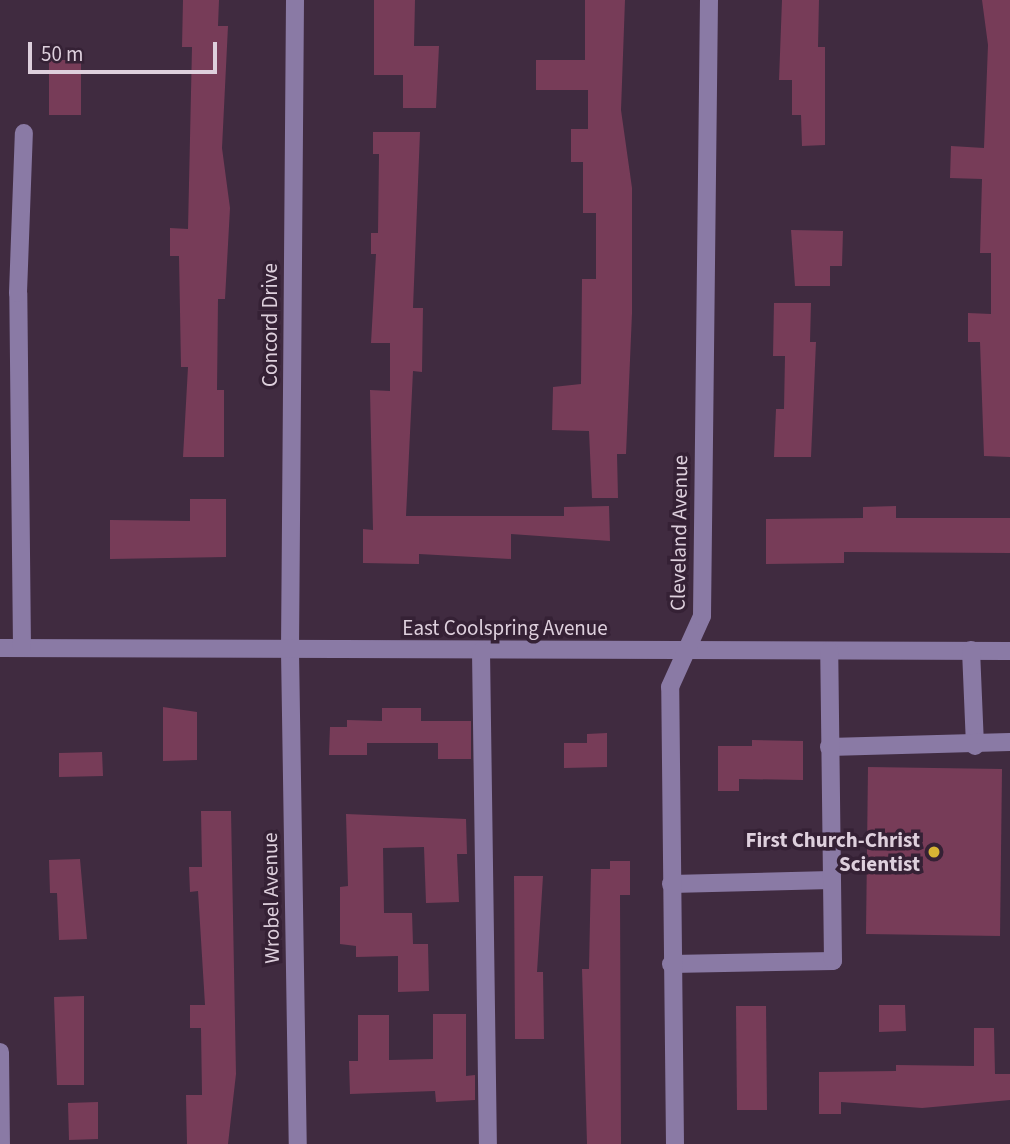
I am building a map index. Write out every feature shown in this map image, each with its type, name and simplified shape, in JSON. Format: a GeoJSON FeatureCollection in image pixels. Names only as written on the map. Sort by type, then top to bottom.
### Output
{"type":"FeatureCollection","features":[{"type":"Feature","properties":{"kind":"street","name":"Concord Drive"},"geometry":{"type":"LineString","coordinates":[[290,651],[295,0]]}},
{"type":"Feature","properties":{"kind":"street","name":"Cleveland Avenue"},"geometry":{"type":"LineString","coordinates":[[675,1144],[670,687],[702,616],[709,0]]}},
{"type":"Feature","properties":{"kind":"street"},"geometry":{"type":"LineString","coordinates":[[22,648],[18,293],[24,133]]}},
{"type":"Feature","properties":{"kind":"street","name":"East Coolspring Avenue"},"geometry":{"type":"LineString","coordinates":[[0,648],[290,651],[1010,651]]}},
{"type":"Feature","properties":{"kind":"street"},"geometry":{"type":"LineString","coordinates":[[971,650],[975,746]]}},
{"type":"Feature","properties":{"kind":"street","name":"Wrobel Avenue"},"geometry":{"type":"LineString","coordinates":[[290,651],[298,1144]]}},
{"type":"Feature","properties":{"kind":"street"},"geometry":{"type":"LineString","coordinates":[[481,651],[488,1144]]}},
{"type":"Feature","properties":{"kind":"street"},"geometry":{"type":"LineString","coordinates":[[671,964],[833,961],[829,651]]}},
{"type":"Feature","properties":{"kind":"street"},"geometry":{"type":"LineString","coordinates":[[829,747],[975,746],[1010,742]]}},
{"type":"Feature","properties":{"kind":"street"},"geometry":{"type":"LineString","coordinates":[[671,884],[831,880]]}},
{"type":"Feature","properties":{"kind":"street"},"geometry":{"type":"LineString","coordinates":[[0,1052],[1,1144]]}},
{"type":"Feature","properties":{"kind":"building"},"geometry":{"type":"Polygon","coordinates":[[[183,0],[219,0],[218,26],[228,26],[222,148],[230,208],[225,299],[218,299],[217,390],[224,390],[224,457],[183,457],[188,367],[181,367],[179,256],[170,256],[170,228],[188,229],[192,47],[182,47],[183,0]]]}},
{"type":"Feature","properties":{"kind":"building"},"geometry":{"type":"Polygon","coordinates":[[[374,0],[415,0],[414,46],[439,46],[436,108],[403,108],[403,75],[374,75],[374,0]]]}},
{"type":"Feature","properties":{"kind":"building"},"geometry":{"type":"Polygon","coordinates":[[[585,0],[625,0],[621,110],[632,188],[632,313],[626,454],[617,454],[618,498],[592,498],[589,431],[552,430],[553,387],[581,384],[582,279],[596,279],[596,213],[583,213],[583,162],[571,162],[571,129],[588,129],[588,90],[536,90],[536,60],[585,60],[585,0]]]}},
{"type":"Feature","properties":{"kind":"building"},"geometry":{"type":"Polygon","coordinates":[[[782,0],[819,0],[818,47],[825,47],[825,145],[802,146],[801,115],[792,115],[792,80],[779,80],[782,0]]]}},
{"type":"Feature","properties":{"kind":"building"},"geometry":{"type":"Polygon","coordinates":[[[982,0],[1010,0],[1010,457],[984,456],[980,342],[968,342],[968,313],[991,314],[991,253],[980,253],[982,179],[950,178],[951,146],[984,148],[988,45],[982,0]]]}},
{"type":"Feature","properties":{"kind":"building"},"geometry":{"type":"Polygon","coordinates":[[[49,60],[81,60],[81,115],[49,115],[49,60]]]}},
{"type":"Feature","properties":{"kind":"building"},"geometry":{"type":"Polygon","coordinates":[[[373,132],[420,132],[413,308],[423,308],[422,372],[413,371],[406,516],[564,516],[564,507],[609,506],[610,541],[511,534],[511,559],[419,554],[419,564],[363,563],[363,529],[373,530],[370,390],[390,391],[390,343],[371,343],[376,254],[371,254],[371,233],[378,233],[379,154],[373,154],[373,132]]]}},
{"type":"Feature","properties":{"kind":"building"},"geometry":{"type":"Polygon","coordinates":[[[791,230],[843,231],[842,266],[830,266],[830,286],[795,286],[791,230]]]}},
{"type":"Feature","properties":{"kind":"building"},"geometry":{"type":"Polygon","coordinates":[[[774,303],[811,303],[810,342],[816,342],[811,457],[774,457],[776,409],[784,409],[785,356],[773,356],[774,303]]]}},
{"type":"Feature","properties":{"kind":"building"},"geometry":{"type":"Polygon","coordinates":[[[190,499],[226,499],[226,557],[110,559],[110,520],[190,521],[190,499]]]}},
{"type":"Feature","properties":{"kind":"building"},"geometry":{"type":"Polygon","coordinates":[[[896,506],[896,518],[1010,518],[1010,553],[844,552],[844,563],[766,564],[766,519],[863,518],[863,507],[896,506]]]}},
{"type":"Feature","properties":{"kind":"building"},"geometry":{"type":"Polygon","coordinates":[[[163,707],[197,712],[197,760],[163,761],[163,707]]]}},
{"type":"Feature","properties":{"kind":"building"},"geometry":{"type":"Polygon","coordinates":[[[382,708],[421,708],[421,721],[471,721],[471,759],[438,759],[438,743],[367,743],[367,755],[329,755],[330,727],[347,727],[347,720],[382,721],[382,708]]]}},
{"type":"Feature","properties":{"kind":"building"},"geometry":{"type":"Polygon","coordinates":[[[607,733],[607,767],[564,768],[564,743],[587,743],[587,734],[607,733]]]}},
{"type":"Feature","properties":{"kind":"building"},"geometry":{"type":"Polygon","coordinates":[[[752,740],[803,741],[803,780],[739,779],[739,791],[718,791],[718,746],[752,746],[752,740]]]}},
{"type":"Feature","properties":{"kind":"building"},"geometry":{"type":"Polygon","coordinates":[[[102,752],[103,776],[59,777],[59,753],[102,752]]]}},
{"type":"Feature","properties":{"kind":"building","name":"First Church-Christ Scientist"},"geometry":{"type":"Polygon","coordinates":[[[868,767],[1002,769],[1000,936],[866,934],[868,767]]]}},
{"type":"Feature","properties":{"kind":"building"},"geometry":{"type":"Polygon","coordinates":[[[201,811],[231,811],[236,1074],[228,1144],[187,1144],[186,1095],[202,1095],[201,1028],[190,1028],[190,1005],[205,1005],[198,891],[190,892],[189,867],[202,867],[201,811]]]}},
{"type":"Feature","properties":{"kind":"building"},"geometry":{"type":"Polygon","coordinates":[[[346,814],[466,819],[467,854],[457,854],[459,902],[426,903],[424,847],[383,848],[384,913],[412,913],[413,944],[428,944],[429,991],[398,992],[398,956],[356,957],[356,946],[340,944],[340,887],[348,886],[346,814]]]}},
{"type":"Feature","properties":{"kind":"building"},"geometry":{"type":"Polygon","coordinates":[[[80,859],[87,939],[59,940],[57,893],[50,893],[49,860],[80,859]]]}},
{"type":"Feature","properties":{"kind":"building"},"geometry":{"type":"Polygon","coordinates":[[[610,861],[630,861],[630,895],[620,895],[621,1144],[587,1144],[582,969],[589,969],[591,869],[610,869],[610,861]]]}},
{"type":"Feature","properties":{"kind":"building"},"geometry":{"type":"Polygon","coordinates":[[[514,876],[543,876],[537,972],[543,972],[544,1039],[515,1039],[514,876]]]}},
{"type":"Feature","properties":{"kind":"building"},"geometry":{"type":"Polygon","coordinates":[[[84,996],[84,1085],[57,1085],[54,997],[84,996]]]}},
{"type":"Feature","properties":{"kind":"building"},"geometry":{"type":"Polygon","coordinates":[[[879,1005],[905,1005],[906,1031],[879,1032],[879,1005]]]}},
{"type":"Feature","properties":{"kind":"building"},"geometry":{"type":"Polygon","coordinates":[[[736,1006],[766,1006],[767,1110],[737,1110],[736,1006]]]}},
{"type":"Feature","properties":{"kind":"building"},"geometry":{"type":"Polygon","coordinates":[[[433,1014],[466,1014],[466,1076],[475,1075],[475,1100],[436,1102],[435,1091],[350,1094],[349,1061],[358,1061],[358,1015],[389,1015],[389,1060],[433,1059],[433,1014]]]}},
{"type":"Feature","properties":{"kind":"building"},"geometry":{"type":"Polygon","coordinates":[[[974,1028],[994,1028],[995,1074],[1010,1074],[1010,1100],[922,1108],[841,1102],[841,1114],[819,1114],[819,1072],[896,1071],[896,1065],[974,1066],[974,1028]]]}},
{"type":"Feature","properties":{"kind":"building"},"geometry":{"type":"Polygon","coordinates":[[[98,1102],[98,1139],[69,1140],[68,1103],[98,1102]]]}},
{"type":"Feature","properties":{"kind":"place","name":"First Church-Christ Scientist"},"geometry":{"type":"Point","coordinates":[934,852]}}]}
